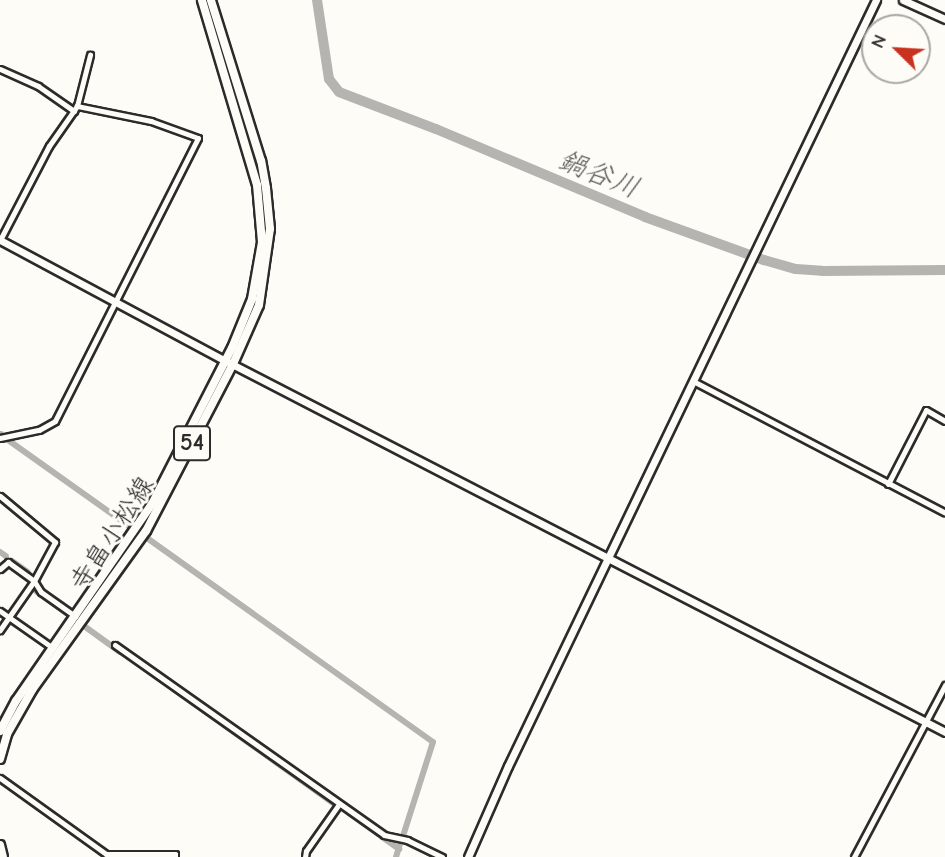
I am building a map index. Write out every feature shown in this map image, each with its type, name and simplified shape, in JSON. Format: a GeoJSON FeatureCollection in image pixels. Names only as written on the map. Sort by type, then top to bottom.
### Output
{"type":"FeatureCollection","features":[{"type":"Feature","properties":{"kind":"main road","name":"寺畠小松線"},"geometry":{"type":"LineString","coordinates":[[0,731],[16,701],[152,503],[229,363],[248,311],[261,257],[261,216],[246,137],[202,0]]}},
{"type":"Feature","properties":{"kind":"main road","name":"寺畠小松線"},"geometry":{"type":"LineString","coordinates":[[0,759],[7,734],[27,699],[146,531],[259,305],[268,259],[269,219],[261,161],[211,0]]}},
{"type":"Feature","properties":{"kind":"main road"},"geometry":{"type":"LineString","coordinates":[[0,845],[3,857]]}},
{"type":"Feature","properties":{"kind":"street"},"geometry":{"type":"LineString","coordinates":[[468,857],[608,556],[876,0]]}},
{"type":"Feature","properties":{"kind":"street"},"geometry":{"type":"LineString","coordinates":[[903,0],[945,19]]}},
{"type":"Feature","properties":{"kind":"street"},"geometry":{"type":"LineString","coordinates":[[90,55],[75,108],[49,146],[0,240],[229,363],[945,732]]}},
{"type":"Feature","properties":{"kind":"street"},"geometry":{"type":"LineString","coordinates":[[0,69],[38,86],[75,108],[151,121],[198,138],[55,421],[39,430],[0,438]]}},
{"type":"Feature","properties":{"kind":"street"},"geometry":{"type":"LineString","coordinates":[[693,381],[945,513]]}},
{"type":"Feature","properties":{"kind":"street"},"geometry":{"type":"LineString","coordinates":[[888,484],[926,410],[945,421]]}},
{"type":"Feature","properties":{"kind":"street"},"geometry":{"type":"LineString","coordinates":[[0,496],[55,542],[34,581],[0,630]]}},
{"type":"Feature","properties":{"kind":"street"},"geometry":{"type":"LineString","coordinates":[[0,569],[8,562],[34,581],[41,592],[75,616]]}},
{"type":"Feature","properties":{"kind":"street"},"geometry":{"type":"LineString","coordinates":[[0,611],[53,648]]}},
{"type":"Feature","properties":{"kind":"street"},"geometry":{"type":"LineString","coordinates":[[115,645],[384,835],[407,839],[442,857]]}},
{"type":"Feature","properties":{"kind":"street"},"geometry":{"type":"LineString","coordinates":[[854,857],[945,685]]}},
{"type":"Feature","properties":{"kind":"street"},"geometry":{"type":"LineString","coordinates":[[0,778],[106,854],[175,857]]}},
{"type":"Feature","properties":{"kind":"street"},"geometry":{"type":"LineString","coordinates":[[305,857],[306,851],[339,803]]}},
{"type":"Feature","properties":{"kind":"waterway","name":"鍋谷川"},"geometry":{"type":"LineString","coordinates":[[317,0],[329,79],[339,92],[436,129],[645,217],[764,260],[796,269],[822,271],[945,270]]}},
{"type":"Feature","properties":{"kind":"waterway"},"geometry":{"type":"LineString","coordinates":[[8,440],[129,526]]}},
{"type":"Feature","properties":{"kind":"waterway"},"geometry":{"type":"LineString","coordinates":[[147,538],[433,742],[403,836]]}},
{"type":"Feature","properties":{"kind":"waterway"},"geometry":{"type":"LineString","coordinates":[[0,552],[6,556]]}},
{"type":"Feature","properties":{"kind":"waterway"},"geometry":{"type":"LineString","coordinates":[[12,561],[28,572]]}},
{"type":"Feature","properties":{"kind":"waterway"},"geometry":{"type":"LineString","coordinates":[[36,591],[69,615]]}},
{"type":"Feature","properties":{"kind":"waterway"},"geometry":{"type":"LineString","coordinates":[[84,626],[120,652]]}},
{"type":"Feature","properties":{"kind":"waterway"},"geometry":{"type":"LineString","coordinates":[[175,690],[333,803]]}},
{"type":"Feature","properties":{"kind":"waterway"},"geometry":{"type":"LineString","coordinates":[[349,813],[399,849]]}},
{"type":"Feature","properties":{"kind":"waterway"},"geometry":{"type":"LineString","coordinates":[[396,857],[401,841]]}}]}
